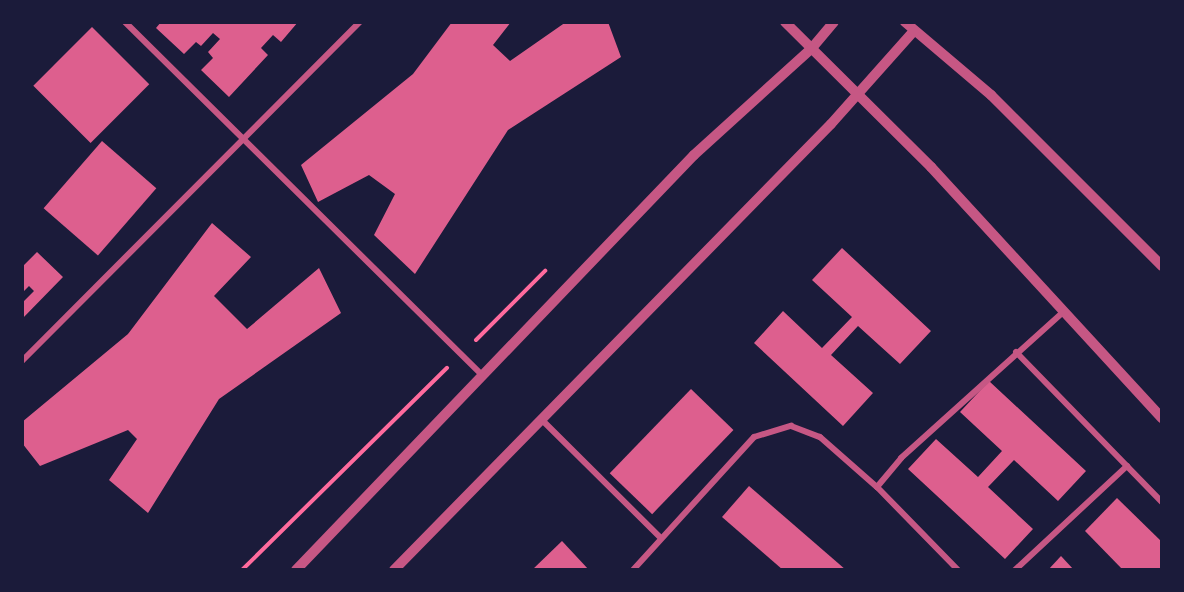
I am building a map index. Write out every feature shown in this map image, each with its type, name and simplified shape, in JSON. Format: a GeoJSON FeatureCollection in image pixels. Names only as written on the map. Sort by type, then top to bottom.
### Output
{"type":"FeatureCollection","features":[{"type":"Feature","properties":{"kind":"street"},"geometry":{"type":"LineString","coordinates":[[125,22],[483,376]]}},
{"type":"Feature","properties":{"kind":"street"},"geometry":{"type":"LineString","coordinates":[[22,361],[360,22]]}},
{"type":"Feature","properties":{"kind":"street"},"geometry":{"type":"LineString","coordinates":[[785,22],[931,167],[1161,418]]}},
{"type":"Feature","properties":{"kind":"street"},"geometry":{"type":"LineString","coordinates":[[296,570],[694,155],[812,48],[834,22]]}},
{"type":"Feature","properties":{"kind":"street"},"geometry":{"type":"LineString","coordinates":[[905,22],[991,95],[1161,266]]}},
{"type":"Feature","properties":{"kind":"street"},"geometry":{"type":"LineString","coordinates":[[394,570],[858,95],[914,31]]}},
{"type":"Feature","properties":{"kind":"street"},"geometry":{"type":"LineString","coordinates":[[877,487],[901,458],[1016,352],[1064,312]]}},
{"type":"Feature","properties":{"kind":"street"},"geometry":{"type":"LineString","coordinates":[[1016,352],[1161,502]]}},
{"type":"Feature","properties":{"kind":"street"},"geometry":{"type":"LineString","coordinates":[[541,419],[662,538]]}},
{"type":"Feature","properties":{"kind":"street"},"geometry":{"type":"LineString","coordinates":[[633,570],[754,437],[791,426],[820,437],[877,487],[958,570]]}},
{"type":"Feature","properties":{"kind":"street"},"geometry":{"type":"LineString","coordinates":[[1015,570],[1126,466]]}},
{"type":"Feature","properties":{"kind":"path"},"geometry":{"type":"LineString","coordinates":[[242,570],[555,262]]}},
{"type":"Feature","properties":{"kind":"building"},"geometry":{"type":"Polygon","coordinates":[[[161,22],[298,22],[281,42],[273,35],[261,48],[268,55],[229,97],[201,70],[213,58],[208,52],[220,39],[213,33],[201,46],[196,42],[184,54],[156,28],[161,22]]]}},
{"type":"Feature","properties":{"kind":"building"},"geometry":{"type":"Polygon","coordinates":[[[452,22],[511,22],[493,45],[510,61],[566,22],[608,22],[621,57],[508,130],[415,274],[374,235],[395,194],[369,175],[318,202],[301,165],[413,74],[452,22]]]}},
{"type":"Feature","properties":{"kind":"building"},"geometry":{"type":"Polygon","coordinates":[[[92,27],[149,84],[91,143],[33,86],[92,27]]]}},
{"type":"Feature","properties":{"kind":"building"},"geometry":{"type":"Polygon","coordinates":[[[102,141],[156,188],[98,255],[44,208],[102,141]]]}},
{"type":"Feature","properties":{"kind":"building"},"geometry":{"type":"Polygon","coordinates":[[[212,223],[251,257],[214,296],[247,329],[319,268],[341,313],[219,399],[148,513],[109,480],[137,439],[128,430],[40,466],[22,443],[22,422],[128,334],[212,223]]]}},
{"type":"Feature","properties":{"kind":"building"},"geometry":{"type":"Polygon","coordinates":[[[842,248],[931,331],[900,364],[858,326],[831,355],[873,393],[843,426],[754,343],[783,311],[822,348],[852,317],[812,280],[842,248]]]}},
{"type":"Feature","properties":{"kind":"building"},"geometry":{"type":"Polygon","coordinates":[[[37,252],[63,277],[22,319],[22,303],[34,291],[29,286],[22,293],[22,267],[37,252]]]}},
{"type":"Feature","properties":{"kind":"building"},"geometry":{"type":"Polygon","coordinates":[[[989,381],[1086,471],[1058,501],[1014,460],[988,487],[1033,529],[1005,559],[908,469],[936,439],[978,477],[1002,451],[960,412],[989,381]]]}},
{"type":"Feature","properties":{"kind":"building"},"geometry":{"type":"Polygon","coordinates":[[[691,389],[733,430],[652,514],[610,473],[691,389]]]}},
{"type":"Feature","properties":{"kind":"building"},"geometry":{"type":"Polygon","coordinates":[[[749,486],[846,570],[783,570],[722,517],[749,486]]]}},
{"type":"Feature","properties":{"kind":"building"},"geometry":{"type":"Polygon","coordinates":[[[1117,498],[1162,542],[1162,570],[1123,570],[1085,531],[1117,498]]]}},
{"type":"Feature","properties":{"kind":"building"},"geometry":{"type":"Polygon","coordinates":[[[562,541],[589,570],[532,570],[562,541]]]}},
{"type":"Feature","properties":{"kind":"building"},"geometry":{"type":"Polygon","coordinates":[[[1061,556],[1074,570],[1048,570],[1061,556]]]}}]}
